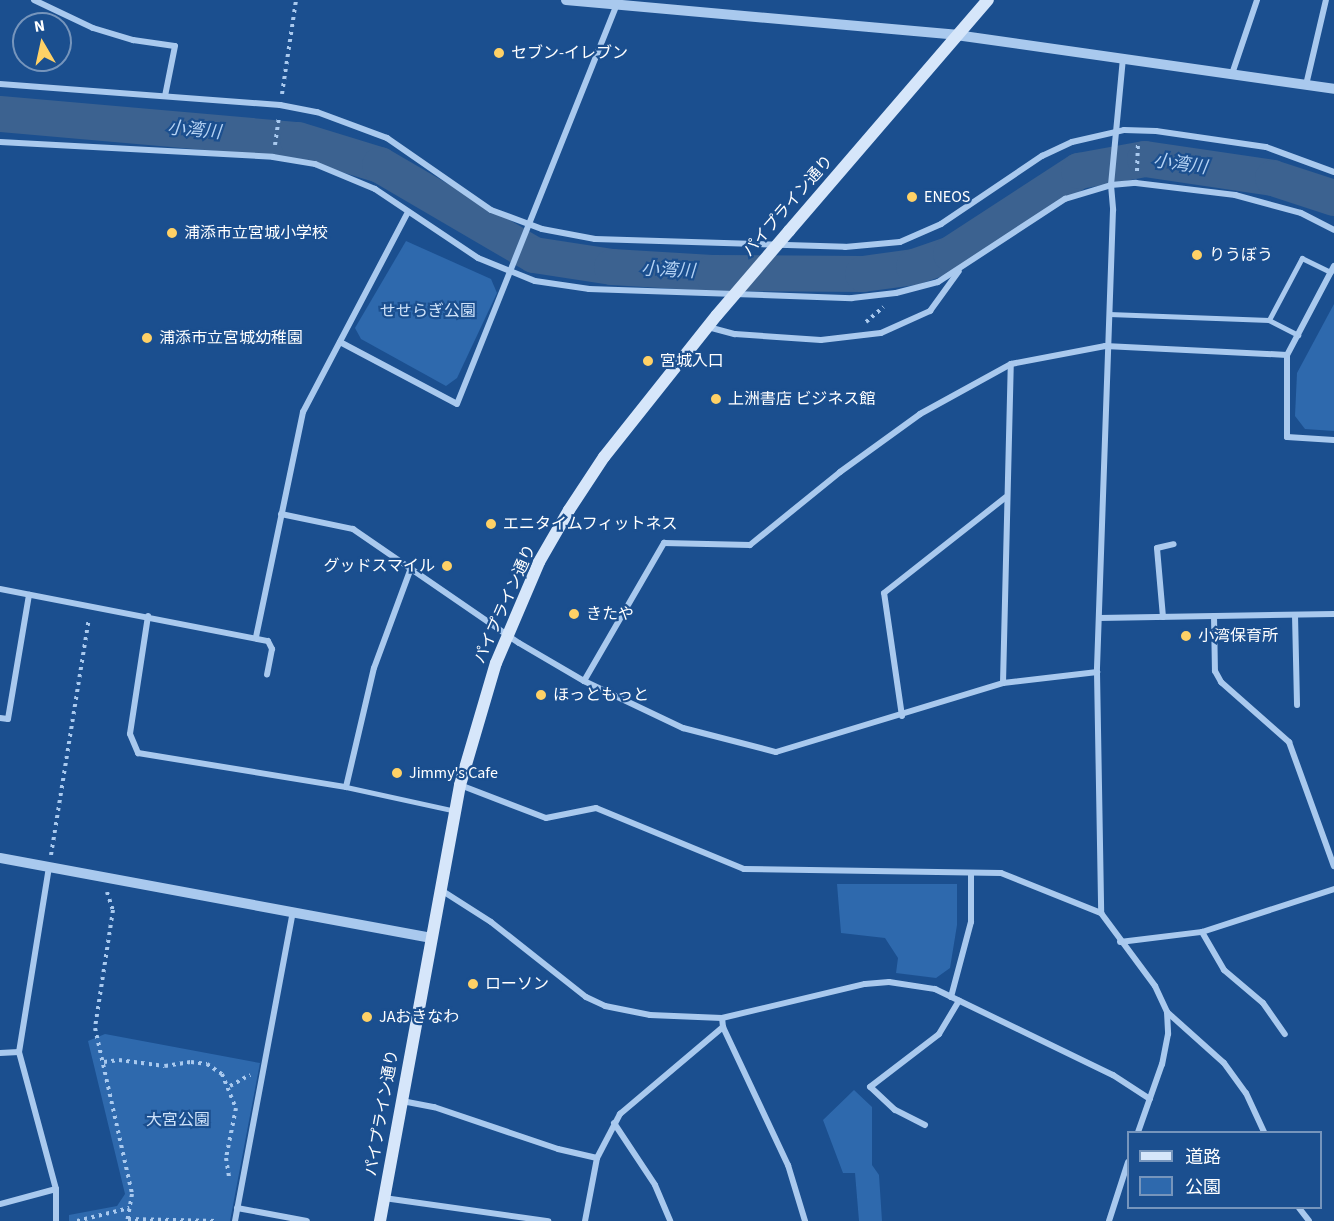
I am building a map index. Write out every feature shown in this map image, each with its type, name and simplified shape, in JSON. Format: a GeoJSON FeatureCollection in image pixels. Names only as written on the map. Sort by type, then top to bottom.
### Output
{"type":"FeatureCollection","features":[{"type":"Feature","properties":{"kind":"main road","name":"パイプライン通り"},"geometry":{"type":"LineString","coordinates":[[380,1221],[460,785],[475,724],[507,634],[539,562],[568,510],[604,457],[707,327],[988,0]]}},
{"type":"Feature","properties":{"kind":"street"},"geometry":{"type":"LineString","coordinates":[[34,0],[93,28],[133,40],[175,46],[165,96]]}},
{"type":"Feature","properties":{"kind":"street"},"geometry":{"type":"LineString","coordinates":[[566,0],[956,35],[1334,89]]}},
{"type":"Feature","properties":{"kind":"street"},"geometry":{"type":"LineString","coordinates":[[1232,74],[1257,0]]}},
{"type":"Feature","properties":{"kind":"street"},"geometry":{"type":"LineString","coordinates":[[1306,85],[1326,0]]}},
{"type":"Feature","properties":{"kind":"street"},"geometry":{"type":"LineString","coordinates":[[340,342],[458,404],[618,3]]}},
{"type":"Feature","properties":{"kind":"street"},"geometry":{"type":"LineString","coordinates":[[1123,58],[1114,131],[1111,185],[1113,210],[1105,346],[1097,672],[1101,913],[1120,942],[1155,986],[1167,1012],[1168,1034],[1138,1131]]}},
{"type":"Feature","properties":{"kind":"street"},"geometry":{"type":"LineString","coordinates":[[0,84],[280,105],[317,112],[387,138],[483,205],[529,224],[595,239],[845,247],[900,242],[941,224],[1042,156],[1072,142],[1114,131],[1138,129],[1227,140],[1291,153],[1334,172]]}},
{"type":"Feature","properties":{"kind":"street"},"geometry":{"type":"LineString","coordinates":[[0,142],[273,157],[315,164],[375,189],[407,214],[478,258],[512,273],[588,289],[852,298],[917,288],[960,270],[1065,199],[1111,185],[1136,183],[1235,195],[1300,213],[1334,230]]}},
{"type":"Feature","properties":{"kind":"street"},"geometry":{"type":"LineString","coordinates":[[256,637],[303,412],[407,214]]}},
{"type":"Feature","properties":{"kind":"street"},"geometry":{"type":"LineString","coordinates":[[1332,269],[1287,355],[1287,437],[1334,440]]}},
{"type":"Feature","properties":{"kind":"street"},"geometry":{"type":"LineString","coordinates":[[707,327],[735,334],[821,340],[881,333],[930,311],[960,270]]}},
{"type":"Feature","properties":{"kind":"street"},"geometry":{"type":"LineString","coordinates":[[584,681],[664,543],[750,545],[840,472],[920,414],[1011,364],[1105,346],[1287,355]]}},
{"type":"Feature","properties":{"kind":"street"},"geometry":{"type":"LineString","coordinates":[[1003,683],[1011,364]]}},
{"type":"Feature","properties":{"kind":"street"},"geometry":{"type":"LineString","coordinates":[[903,716],[884,593],[1006,497]]}},
{"type":"Feature","properties":{"kind":"street"},"geometry":{"type":"LineString","coordinates":[[281,514],[353,529],[507,634],[584,681],[683,728],[776,752],[903,716],[1003,683],[1097,672]]}},
{"type":"Feature","properties":{"kind":"street"},"geometry":{"type":"LineString","coordinates":[[1163,617],[1157,548],[1174,544]]}},
{"type":"Feature","properties":{"kind":"street"},"geometry":{"type":"LineString","coordinates":[[346,787],[374,668],[411,568]]}},
{"type":"Feature","properties":{"kind":"street"},"geometry":{"type":"LineString","coordinates":[[0,589],[256,637],[268,641],[272,648],[267,675]]}},
{"type":"Feature","properties":{"kind":"street"},"geometry":{"type":"LineString","coordinates":[[0,718],[8,719],[29,595]]}},
{"type":"Feature","properties":{"kind":"street"},"geometry":{"type":"LineString","coordinates":[[1099,618],[1334,614]]}},
{"type":"Feature","properties":{"kind":"street"},"geometry":{"type":"LineString","coordinates":[[1294,615],[1297,705]]}},
{"type":"Feature","properties":{"kind":"street"},"geometry":{"type":"LineString","coordinates":[[148,616],[130,734],[138,753],[346,787],[456,811]]}},
{"type":"Feature","properties":{"kind":"street"},"geometry":{"type":"LineString","coordinates":[[1214,616],[1215,671],[1221,682],[1289,742],[1334,866]]}},
{"type":"Feature","properties":{"kind":"street"},"geometry":{"type":"LineString","coordinates":[[460,785],[546,818],[596,808],[744,869],[1001,873],[1101,913]]}},
{"type":"Feature","properties":{"kind":"street"},"geometry":{"type":"LineString","coordinates":[[0,858],[432,938]]}},
{"type":"Feature","properties":{"kind":"street"},"geometry":{"type":"LineString","coordinates":[[49,867],[19,1052],[56,1189],[56,1221]]}},
{"type":"Feature","properties":{"kind":"street"},"geometry":{"type":"LineString","coordinates":[[951,997],[971,922],[971,873]]}},
{"type":"Feature","properties":{"kind":"street"},"geometry":{"type":"LineString","coordinates":[[1120,942],[1202,932],[1334,889]]}},
{"type":"Feature","properties":{"kind":"street"},"geometry":{"type":"LineString","coordinates":[[441,890],[491,922],[586,998],[650,1015],[722,1018],[865,984],[889,982],[935,989],[1094,1065],[1150,1099]]}},
{"type":"Feature","properties":{"kind":"street"},"geometry":{"type":"LineString","coordinates":[[235,1221],[293,911]]}},
{"type":"Feature","properties":{"kind":"street"},"geometry":{"type":"LineString","coordinates":[[1202,932],[1224,970],[1263,1004],[1285,1034]]}},
{"type":"Feature","properties":{"kind":"street"},"geometry":{"type":"LineString","coordinates":[[926,1125],[895,1110],[870,1087],[939,1034],[959,1001]]}},
{"type":"Feature","properties":{"kind":"street"},"geometry":{"type":"LineString","coordinates":[[1167,1012],[1224,1063],[1246,1093],[1264,1131]]}},
{"type":"Feature","properties":{"kind":"street"},"geometry":{"type":"LineString","coordinates":[[722,1018],[723,1027],[788,1165],[805,1221]]}},
{"type":"Feature","properties":{"kind":"street"},"geometry":{"type":"LineString","coordinates":[[585,1221],[597,1158],[620,1114],[723,1027]]}},
{"type":"Feature","properties":{"kind":"street"},"geometry":{"type":"LineString","coordinates":[[0,1053],[19,1052]]}},
{"type":"Feature","properties":{"kind":"street"},"geometry":{"type":"LineString","coordinates":[[401,1101],[434,1107],[558,1149],[597,1158]]}},
{"type":"Feature","properties":{"kind":"street"},"geometry":{"type":"LineString","coordinates":[[614,1123],[655,1185],[668,1219]]}},
{"type":"Feature","properties":{"kind":"street"},"geometry":{"type":"LineString","coordinates":[[1108,1221],[1127,1165]]}},
{"type":"Feature","properties":{"kind":"street"},"geometry":{"type":"LineString","coordinates":[[0,1204],[56,1189]]}},
{"type":"Feature","properties":{"kind":"street"},"geometry":{"type":"LineString","coordinates":[[384,1198],[548,1221]]}},
{"type":"Feature","properties":{"kind":"street"},"geometry":{"type":"LineString","coordinates":[[237,1208],[307,1221]]}},
{"type":"Feature","properties":{"kind":"street"},"geometry":{"type":"LineString","coordinates":[[1300,1209],[1309,1221]]}},
{"type":"Feature","properties":{"kind":"lane"},"geometry":{"type":"LineString","coordinates":[[1269,320],[1302,258],[1332,269]]}},
{"type":"Feature","properties":{"kind":"lane"},"geometry":{"type":"LineString","coordinates":[[1107,314],[1269,320],[1298,335]]}},
{"type":"Feature","properties":{"kind":"path"},"geometry":{"type":"LineString","coordinates":[[273,157],[296,0]]}},
{"type":"Feature","properties":{"kind":"path"},"geometry":{"type":"LineString","coordinates":[[1136,176],[1138,140]]}},
{"type":"Feature","properties":{"kind":"path"},"geometry":{"type":"LineString","coordinates":[[49,867],[91,607]]}},
{"type":"Feature","properties":{"kind":"path"},"geometry":{"type":"LineString","coordinates":[[98,890],[108,892],[113,910],[95,1028],[132,1194],[127,1220],[218,1221]]}},
{"type":"Feature","properties":{"kind":"path"},"geometry":{"type":"LineString","coordinates":[[104,1062],[119,1060],[165,1066],[191,1062],[207,1064],[230,1086],[236,1108],[226,1158],[231,1181]]}},
{"type":"Feature","properties":{"kind":"path"},"geometry":{"type":"LineString","coordinates":[[230,1086],[263,1067]]}},
{"type":"Feature","properties":{"kind":"path"},"geometry":{"type":"LineString","coordinates":[[77,1221],[129,1208]]}},
{"type":"Feature","properties":{"kind":"green space","name":"せせらぎ公園"},"geometry":{"type":"Polygon","coordinates":[[[406,241],[491,279],[497,293],[457,378],[446,386],[361,339],[355,328],[406,241]]]}},
{"type":"Feature","properties":{"kind":"green space"},"geometry":{"type":"Polygon","coordinates":[[[1334,304],[1334,431],[1305,429],[1295,416],[1297,373],[1334,304]]]}},
{"type":"Feature","properties":{"kind":"green space"},"geometry":{"type":"Polygon","coordinates":[[[837,884],[957,884],[957,925],[950,968],[936,978],[896,973],[898,958],[885,938],[841,933],[837,884]]]}},
{"type":"Feature","properties":{"kind":"green space","name":"大宮公園"},"geometry":{"type":"Polygon","coordinates":[[[105,1034],[260,1063],[230,1221],[69,1221],[69,1215],[117,1206],[125,1194],[88,1041],[105,1034]]]}},
{"type":"Feature","properties":{"kind":"green space"},"geometry":{"type":"Polygon","coordinates":[[[854,1090],[872,1107],[872,1165],[879,1175],[882,1221],[859,1221],[855,1173],[843,1173],[823,1120],[854,1090]]]}},
{"type":"Feature","properties":{"kind":"waterway","name":"小湾川"},"geometry":{"type":"LineString","coordinates":[[0,114],[298,140],[380,165],[534,255],[612,267],[712,273],[863,274],[914,267],[951,254],[1079,171],[1145,159],[1273,178],[1334,198]]}},
{"type":"Feature","properties":{"kind":"place","name":"セブン-イレブン"},"geometry":{"type":"Point","coordinates":[499,53]}},
{"type":"Feature","properties":{"kind":"place","name":"ENEOS"},"geometry":{"type":"Point","coordinates":[912,197]}},
{"type":"Feature","properties":{"kind":"place","name":"浦添市立宮城小学校"},"geometry":{"type":"Point","coordinates":[172,233]}},
{"type":"Feature","properties":{"kind":"place","name":"りうぼう"},"geometry":{"type":"Point","coordinates":[1197,255]}},
{"type":"Feature","properties":{"kind":"place","name":"浦添市立宮城幼稚園"},"geometry":{"type":"Point","coordinates":[147,338]}},
{"type":"Feature","properties":{"kind":"place","name":"宮城入口"},"geometry":{"type":"Point","coordinates":[648,361]}},
{"type":"Feature","properties":{"kind":"place","name":"上洲書店 ビジネス館"},"geometry":{"type":"Point","coordinates":[716,399]}},
{"type":"Feature","properties":{"kind":"place","name":"エニタイムフィットネス"},"geometry":{"type":"Point","coordinates":[491,524]}},
{"type":"Feature","properties":{"kind":"place","name":"グッドスマイル"},"geometry":{"type":"Point","coordinates":[447,566]}},
{"type":"Feature","properties":{"kind":"place","name":"きたや"},"geometry":{"type":"Point","coordinates":[574,614]}},
{"type":"Feature","properties":{"kind":"place","name":"小湾保育所"},"geometry":{"type":"Point","coordinates":[1186,636]}},
{"type":"Feature","properties":{"kind":"place","name":"ほっともっと"},"geometry":{"type":"Point","coordinates":[541,695]}},
{"type":"Feature","properties":{"kind":"place","name":"Jimmy's Cafe"},"geometry":{"type":"Point","coordinates":[397,773]}},
{"type":"Feature","properties":{"kind":"place","name":"ローソン"},"geometry":{"type":"Point","coordinates":[473,984]}},
{"type":"Feature","properties":{"kind":"place","name":"JAおきなわ"},"geometry":{"type":"Point","coordinates":[367,1017]}}]}
